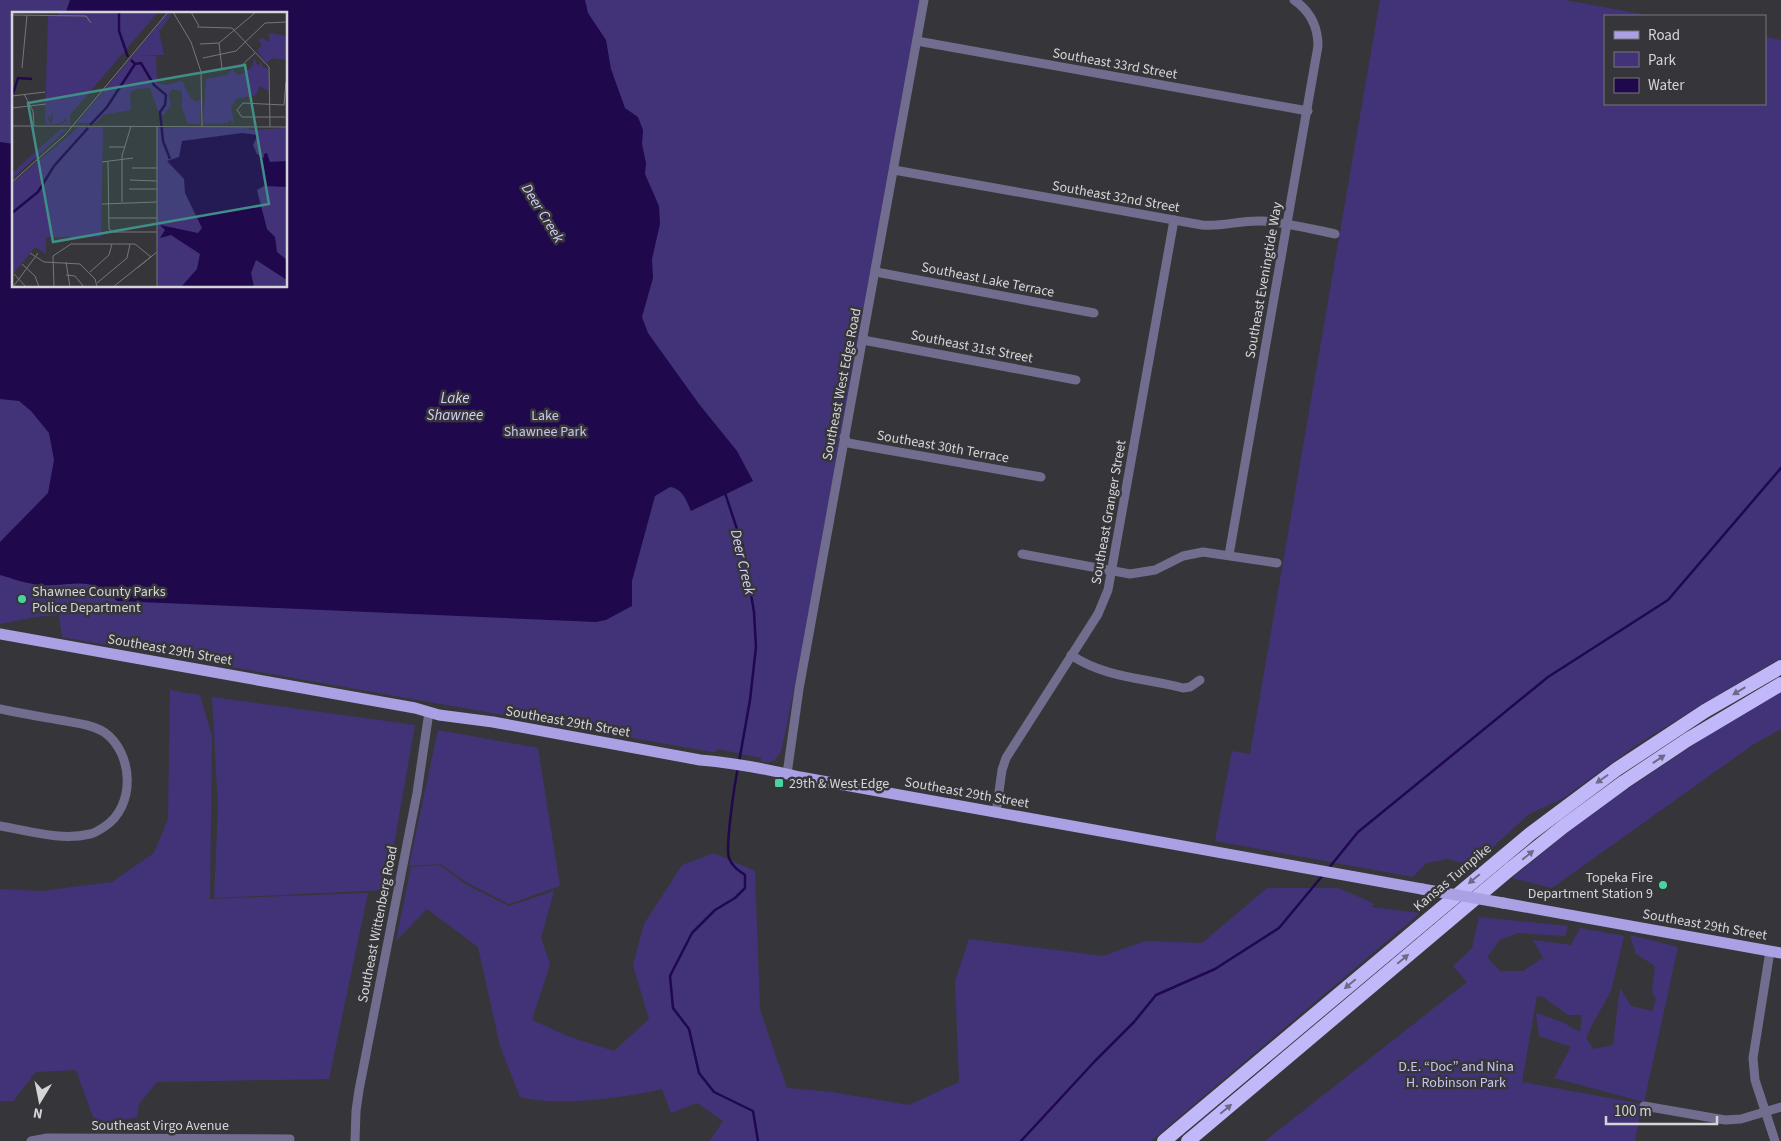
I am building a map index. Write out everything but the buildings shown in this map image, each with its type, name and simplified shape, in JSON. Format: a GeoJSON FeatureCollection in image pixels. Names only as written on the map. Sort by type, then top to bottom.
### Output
{"type":"FeatureCollection","features":[{"type":"Feature","properties":{"kind":"highway","name":"Kansas Turnpike"},"geometry":{"type":"LineString","coordinates":[[1164,1141],[1530,834],[1625,763],[1713,707],[1781,667]]}},
{"type":"Feature","properties":{"kind":"highway"},"geometry":{"type":"LineString","coordinates":[[1188,1141],[1564,826],[1624,782],[1687,740],[1781,684]]}},
{"type":"Feature","properties":{"kind":"main road","name":"Southeast 29th Street"},"geometry":{"type":"LineString","coordinates":[[0,634],[429,712],[759,768],[996,813],[1776,952]]}},
{"type":"Feature","properties":{"kind":"street","name":"Southeast West Edge Road"},"geometry":{"type":"LineString","coordinates":[[787,774],[799,689],[924,0]]}},
{"type":"Feature","properties":{"kind":"street","name":"Southeast Eveningtide Way"},"geometry":{"type":"LineString","coordinates":[[1229,555],[1308,111],[1318,41],[1314,23],[1307,11],[1294,0]]}},
{"type":"Feature","properties":{"kind":"street","name":"Southeast 33rd Street"},"geometry":{"type":"LineString","coordinates":[[917,42],[1308,111]]}},
{"type":"Feature","properties":{"kind":"street","name":"Southeast 32nd Street"},"geometry":{"type":"LineString","coordinates":[[894,170],[1174,220],[1211,225],[1247,221],[1268,222],[1334,234]]}},
{"type":"Feature","properties":{"kind":"street","name":"Southeast Granger Street"},"geometry":{"type":"LineString","coordinates":[[996,813],[1002,770],[1006,758],[1098,614],[1108,590],[1174,220]]}},
{"type":"Feature","properties":{"kind":"street","name":"Southeast Lake Terrace"},"geometry":{"type":"LineString","coordinates":[[876,272],[1094,313]]}},
{"type":"Feature","properties":{"kind":"street","name":"Southeast 31st Street"},"geometry":{"type":"LineString","coordinates":[[863,340],[1076,380]]}},
{"type":"Feature","properties":{"kind":"street","name":"Southeast 30th Terrace"},"geometry":{"type":"LineString","coordinates":[[844,437],[848,444],[1041,477]]}},
{"type":"Feature","properties":{"kind":"street"},"geometry":{"type":"LineString","coordinates":[[1022,554],[1130,574],[1162,567],[1193,553],[1210,552],[1277,563]]}},
{"type":"Feature","properties":{"kind":"street"},"geometry":{"type":"LineString","coordinates":[[1071,656],[1088,666],[1112,674],[1183,688],[1200,680]]}},
{"type":"Feature","properties":{"kind":"street"},"geometry":{"type":"LineString","coordinates":[[0,709],[85,725],[104,732],[111,738],[122,754],[127,781],[121,809],[109,824],[93,834],[68,838],[0,826]]}},
{"type":"Feature","properties":{"kind":"street","name":"Southeast Wittenberg Road"},"geometry":{"type":"LineString","coordinates":[[355,1141],[359,1090],[417,792],[429,712]]}},
{"type":"Feature","properties":{"kind":"street"},"geometry":{"type":"LineString","coordinates":[[1774,1141],[1755,1080],[1753,1058],[1776,952]]}},
{"type":"Feature","properties":{"kind":"street"},"geometry":{"type":"LineString","coordinates":[[1644,1106],[1725,1120],[1741,1119],[1781,1107]]}},
{"type":"Feature","properties":{"kind":"street","name":"Southeast Virgo Avenue"},"geometry":{"type":"LineString","coordinates":[[31,1141],[47,1138],[290,1139]]}},
{"type":"Feature","properties":{"kind":"green space","name":"Lake Shawnee"},"geometry":{"type":"Polygon","coordinates":[[[0,0],[921,0],[805,635],[782,748],[774,760],[765,762],[761,761],[761,758],[718,749],[712,752],[62,637],[59,615],[35,617],[0,624],[0,0]]]}},
{"type":"Feature","properties":{"kind":"green space"},"geometry":{"type":"Polygon","coordinates":[[[1380,0],[1565,0],[1647,15],[1604,15],[1604,105],[1766,105],[1766,37],[1781,40],[1781,658],[1638,744],[1562,799],[1529,814],[1463,875],[1464,868],[1462,863],[1448,859],[1426,863],[1413,877],[1215,841],[1232,751],[1250,754],[1380,0]]]}},
{"type":"Feature","properties":{"kind":"green space"},"geometry":{"type":"Polygon","coordinates":[[[170,690],[200,695],[212,736],[210,899],[368,893],[329,1079],[157,1082],[139,1104],[137,1117],[108,1123],[93,1117],[76,1070],[36,1072],[13,1101],[0,1101],[0,889],[41,891],[112,882],[154,853],[168,819],[170,690]]]}},
{"type":"Feature","properties":{"kind":"green space"},"geometry":{"type":"Polygon","coordinates":[[[1781,692],[1781,729],[1754,744],[1552,888],[1512,878],[1589,815],[1717,729],[1781,692]]]}},
{"type":"Feature","properties":{"kind":"green space"},"geometry":{"type":"Polygon","coordinates":[[[212,697],[415,725],[386,890],[214,898],[218,808],[212,697]]]}},
{"type":"Feature","properties":{"kind":"green space"},"geometry":{"type":"Polygon","coordinates":[[[438,730],[538,748],[560,886],[509,904],[466,882],[441,864],[409,866],[438,730]]]}},
{"type":"Feature","properties":{"kind":"green space"},"geometry":{"type":"Polygon","coordinates":[[[714,853],[755,871],[760,1010],[787,1088],[831,1092],[909,1105],[959,1082],[955,981],[969,939],[1103,956],[1145,941],[1202,943],[1267,888],[1338,888],[1375,904],[1371,907],[1420,913],[1151,1141],[710,1141],[723,1121],[697,1103],[671,1113],[662,1089],[591,1100],[552,1101],[520,1097],[500,1046],[478,947],[427,909],[396,941],[411,867],[440,865],[465,884],[509,906],[554,891],[541,938],[550,964],[532,1020],[570,1037],[614,1051],[649,1019],[633,965],[644,924],[682,865],[714,853]]]}},
{"type":"Feature","properties":{"kind":"green space","name":"D.E. “Doc” and Nina H. Robinson Park"},"geometry":{"type":"Polygon","coordinates":[[[1479,917],[1568,926],[1565,936],[1518,933],[1500,940],[1487,957],[1500,971],[1523,971],[1543,958],[1533,940],[1571,945],[1580,928],[1624,936],[1611,991],[1586,1038],[1593,1049],[1613,1045],[1620,988],[1631,1006],[1652,1011],[1656,1000],[1652,991],[1655,966],[1636,954],[1630,935],[1678,947],[1644,1102],[1554,1078],[1571,1047],[1539,1036],[1536,1013],[1562,1022],[1580,1032],[1582,1015],[1568,1015],[1543,997],[1537,996],[1522,1082],[1642,1104],[1635,1141],[1265,1141],[1467,982],[1453,966],[1472,948],[1479,917]]]}},
{"type":"Feature","properties":{"kind":"water","name":"Lake Shawnee"},"geometry":{"type":"Polygon","coordinates":[[[70,0],[585,0],[588,13],[606,40],[611,69],[625,108],[638,117],[643,130],[642,144],[646,163],[645,174],[659,206],[660,224],[652,259],[653,278],[642,317],[648,333],[699,404],[737,451],[753,481],[691,511],[684,496],[674,488],[670,487],[655,496],[632,581],[632,606],[606,620],[596,622],[117,601],[99,587],[90,585],[36,584],[0,575],[0,542],[48,493],[54,460],[49,433],[31,411],[19,401],[0,399],[0,142],[12,144],[12,288],[288,288],[288,12],[66,12],[70,0]]]}},
{"type":"Feature","properties":{"kind":"waterway"},"geometry":{"type":"LineString","coordinates":[[1328,869],[1358,832],[1548,677],[1668,600],[1781,468]]}},
{"type":"Feature","properties":{"kind":"waterway","name":"Deer Creek"},"geometry":{"type":"LineString","coordinates":[[725,493],[743,547],[754,612],[756,647],[750,700],[739,762]]}},
{"type":"Feature","properties":{"kind":"waterway","name":"Deer Creek"},"geometry":{"type":"LineString","coordinates":[[738,767],[728,852],[732,863],[745,875],[745,888],[735,898],[715,910],[692,933],[670,976],[673,1008],[689,1029],[699,1073],[714,1092],[753,1111],[758,1141]]}},
{"type":"Feature","properties":{"kind":"waterway"},"geometry":{"type":"LineString","coordinates":[[1021,1141],[1134,1022],[1156,995],[1215,969],[1279,928],[1323,875]]}},
{"type":"Feature","properties":{"kind":"place","name":"Shawnee County Parks Police Department"},"geometry":{"type":"Point","coordinates":[22,599]}},
{"type":"Feature","properties":{"kind":"place","name":"29th & West Edge"},"geometry":{"type":"Point","coordinates":[779,783]}},
{"type":"Feature","properties":{"kind":"place","name":"Topeka Fire Department Station 9"},"geometry":{"type":"Point","coordinates":[1663,885]}},
{"type":"Feature","properties":{"kind":"park label","name":"Lake Shawnee Park"},"geometry":{"type":"Point","coordinates":[545,424]}}]}
